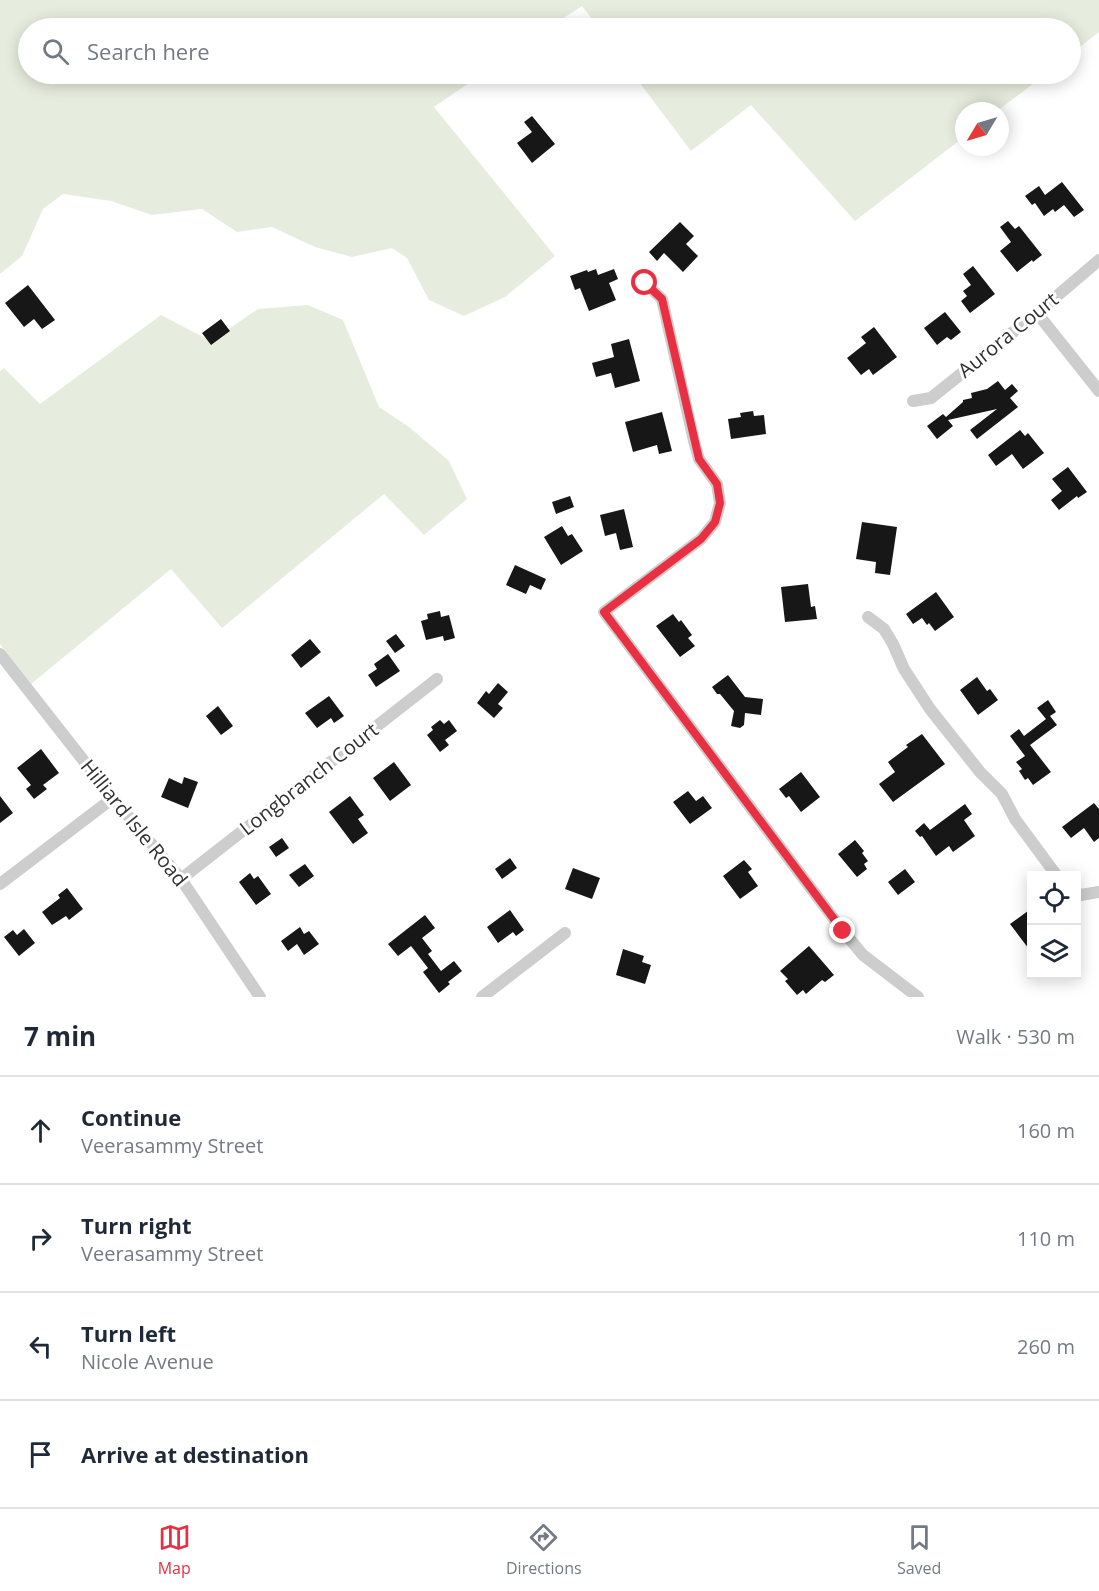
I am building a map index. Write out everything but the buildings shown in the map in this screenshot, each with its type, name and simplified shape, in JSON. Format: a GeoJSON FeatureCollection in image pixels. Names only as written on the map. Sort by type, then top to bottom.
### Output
{"type":"FeatureCollection","features":[{"type":"Feature","properties":{"kind":"street","name":"Aurora Court"},"geometry":{"type":"LineString","coordinates":[[913,401],[931,398],[1099,260]]}},
{"type":"Feature","properties":{"kind":"street"},"geometry":{"type":"LineString","coordinates":[[645,283],[662,299],[699,459],[717,484],[720,503],[715,522],[701,539],[604,612],[843,931],[863,955],[918,997]]}},
{"type":"Feature","properties":{"kind":"street"},"geometry":{"type":"LineString","coordinates":[[1037,313],[1099,391]]}},
{"type":"Feature","properties":{"kind":"street"},"geometry":{"type":"LineString","coordinates":[[868,617],[884,629],[904,669],[930,710],[980,772],[1002,794],[1015,819],[1053,871]]}},
{"type":"Feature","properties":{"kind":"street","name":"Hilliard Isle Road"},"geometry":{"type":"LineString","coordinates":[[0,654],[113,798],[181,879],[260,997]]}},
{"type":"Feature","properties":{"kind":"street","name":"Longbranch Court"},"geometry":{"type":"LineString","coordinates":[[181,879],[437,679]]}},
{"type":"Feature","properties":{"kind":"street"},"geometry":{"type":"LineString","coordinates":[[0,884],[113,798]]}},
{"type":"Feature","properties":{"kind":"street"},"geometry":{"type":"LineString","coordinates":[[1081,895],[1099,892]]}},
{"type":"Feature","properties":{"kind":"street"},"geometry":{"type":"LineString","coordinates":[[483,997],[565,933]]}},
{"type":"Feature","properties":{"kind":"green space"},"geometry":{"type":"Polygon","coordinates":[[[0,0],[1099,0],[1099,32],[1081,46],[1081,18],[591,18],[582,6],[563,18],[18,18],[18,84],[467,84],[434,107],[555,256],[505,297],[464,316],[429,300],[407,258],[392,248],[352,257],[315,247],[272,227],[237,232],[202,209],[152,215],[111,201],[63,194],[43,209],[22,256],[0,274],[0,0]]]}},
{"type":"Feature","properties":{"kind":"green space"},"geometry":{"type":"Polygon","coordinates":[[[641,84],[1033,84],[1009,102],[955,102],[955,144],[855,221],[751,105],[691,151],[641,84]]]}},
{"type":"Feature","properties":{"kind":"green space"},"geometry":{"type":"Polygon","coordinates":[[[308,305],[343,320],[379,407],[409,427],[449,461],[467,499],[424,535],[384,494],[222,628],[171,569],[31,684],[0,644],[0,371],[4,368],[40,404],[161,315],[211,341],[258,309],[308,305]]]}},
{"type":"Feature","properties":{"kind":"route"},"geometry":{"type":"LineString","coordinates":[[645,283],[662,299],[699,459],[717,484],[720,503],[715,522],[701,539],[604,612],[843,931]]}}]}
